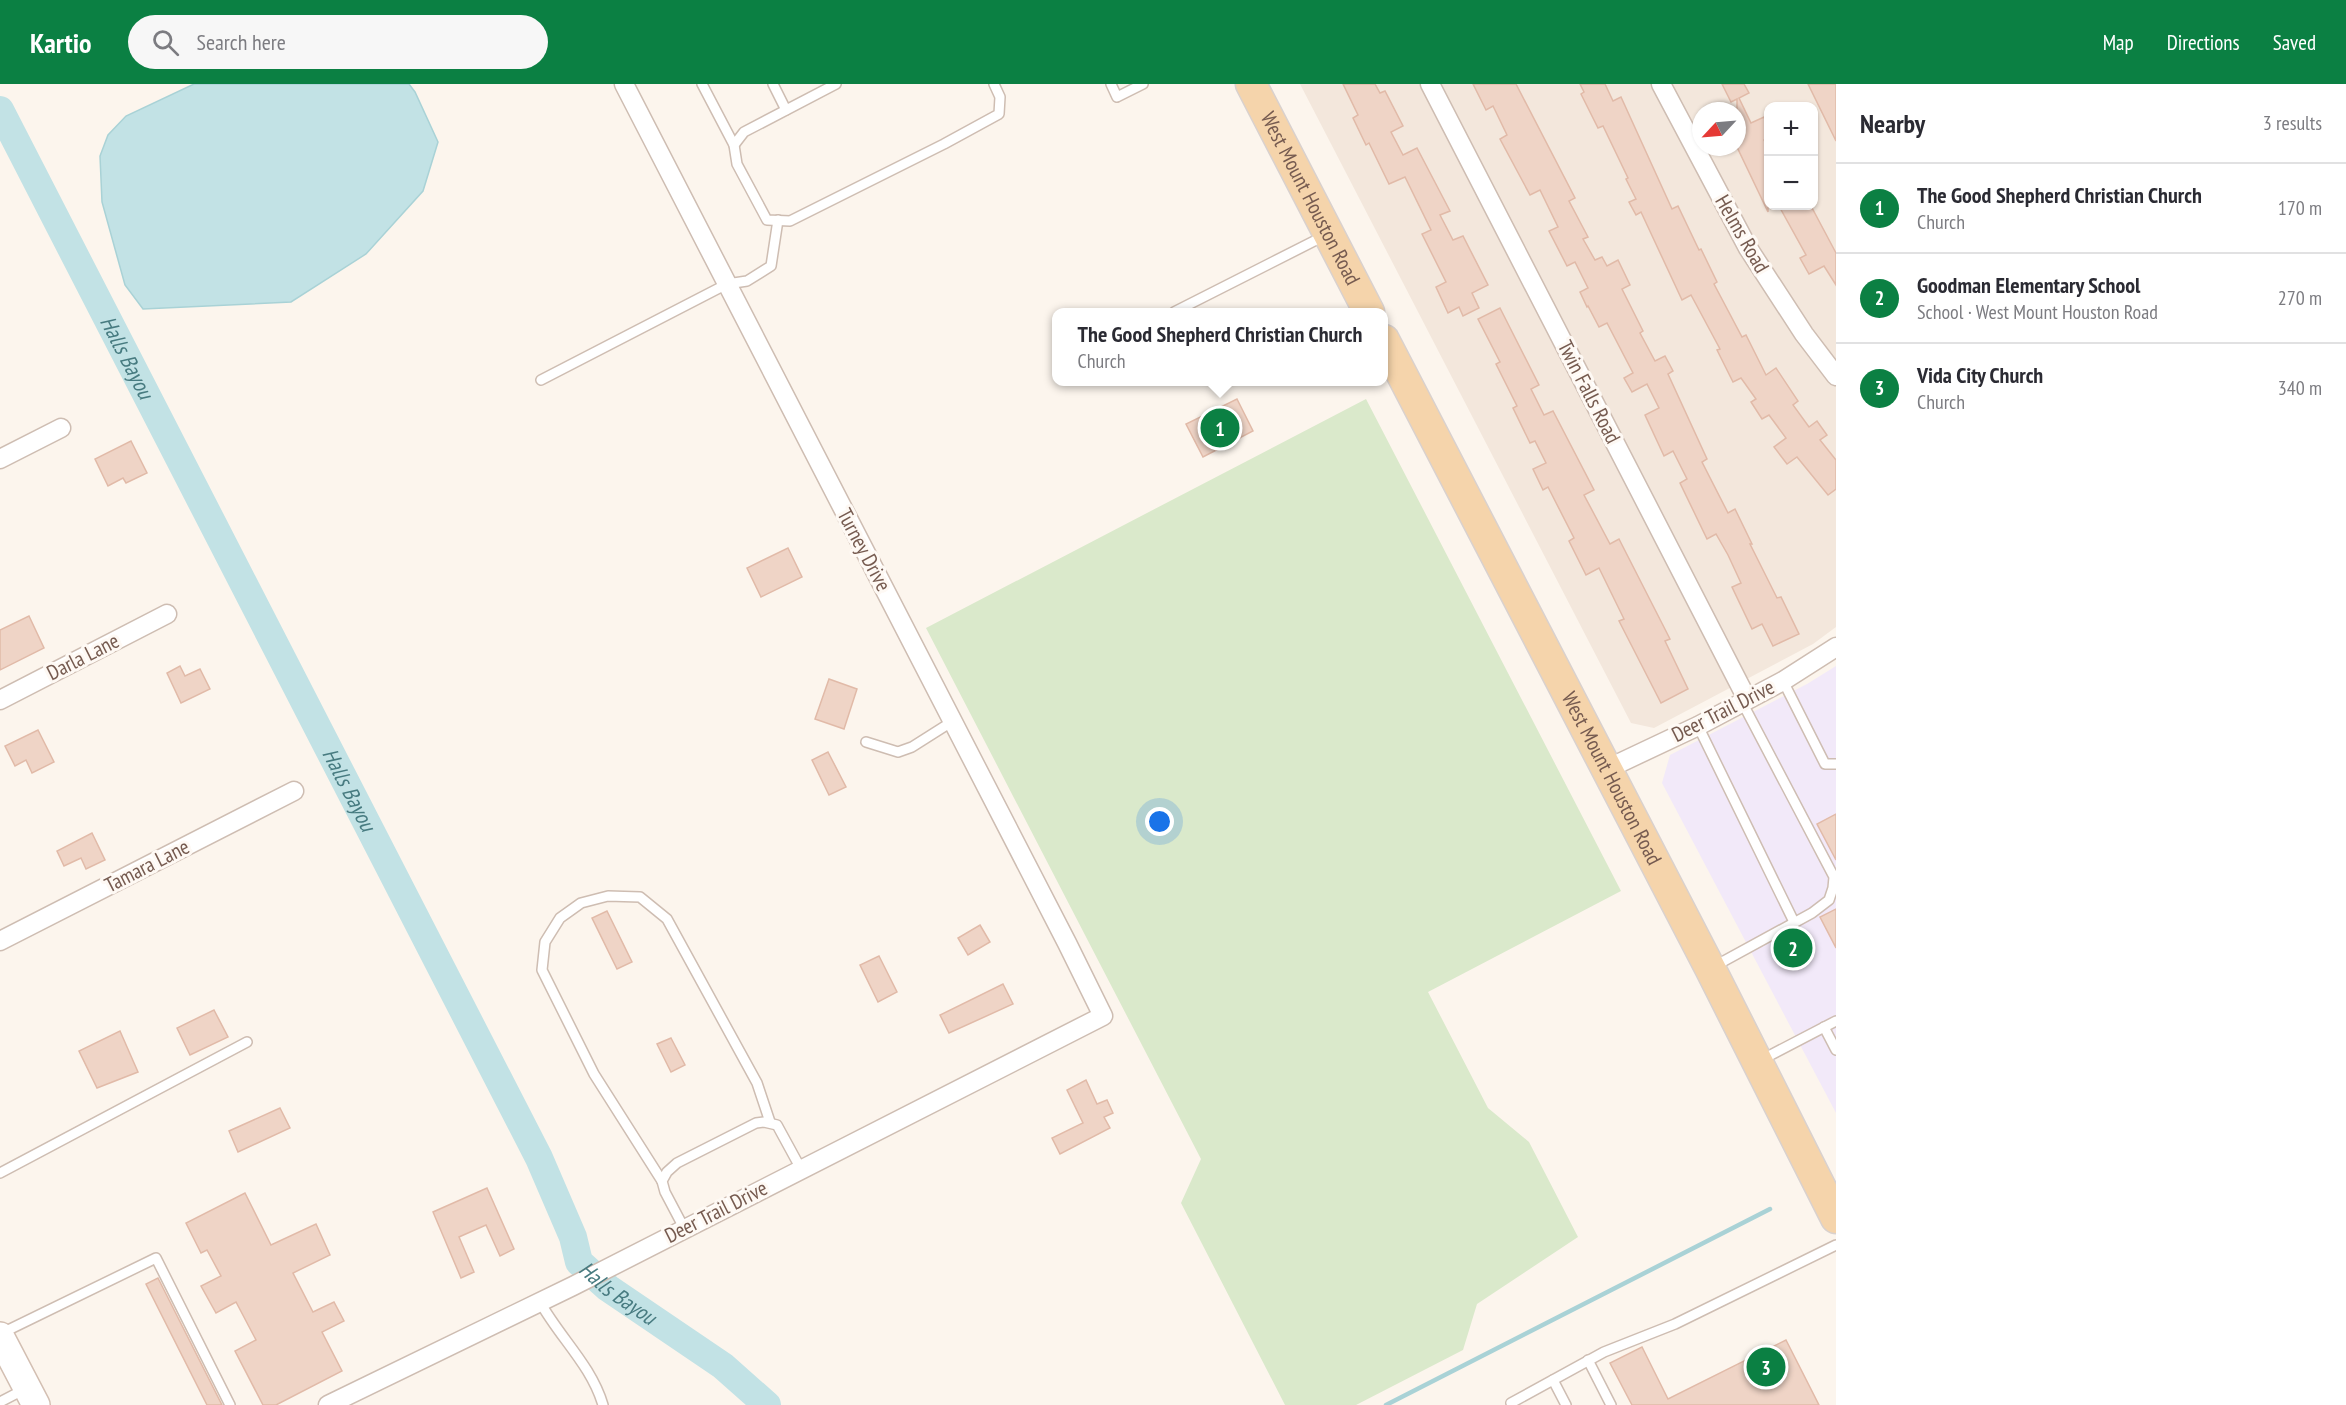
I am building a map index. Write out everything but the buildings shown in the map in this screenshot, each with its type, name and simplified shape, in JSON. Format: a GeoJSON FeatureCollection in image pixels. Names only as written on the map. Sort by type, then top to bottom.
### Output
{"type":"FeatureCollection","features":[{"type":"Feature","properties":{"kind":"main road","name":"West Mount Houston Road"},"geometry":{"type":"LineString","coordinates":[[1251,84],[1367,308]]}},
{"type":"Feature","properties":{"kind":"main road","name":"West Mount Houston Road"},"geometry":{"type":"LineString","coordinates":[[1388,350],[1757,1062],[1823,1181],[1836,1218]]}},
{"type":"Feature","properties":{"kind":"street","name":"Turney Drive"},"geometry":{"type":"LineString","coordinates":[[624,84],[1103,1016]]}},
{"type":"Feature","properties":{"kind":"street","name":"Twin Falls Road"},"geometry":{"type":"LineString","coordinates":[[1430,84],[1745,701]]}},
{"type":"Feature","properties":{"kind":"street","name":"Helms Road"},"geometry":{"type":"LineString","coordinates":[[1661,84],[1748,248],[1804,334],[1836,376]]}},
{"type":"Feature","properties":{"kind":"street"},"geometry":{"type":"LineString","coordinates":[[0,459],[61,428]]}},
{"type":"Feature","properties":{"kind":"street","name":"Darla Lane"},"geometry":{"type":"LineString","coordinates":[[0,700],[167,614]]}},
{"type":"Feature","properties":{"kind":"street","name":"Deer Trail Drive"},"geometry":{"type":"LineString","coordinates":[[1607,769],[1698,726],[1783,681],[1836,647]]}},
{"type":"Feature","properties":{"kind":"street","name":"Tamara Lane"},"geometry":{"type":"LineString","coordinates":[[0,941],[294,791]]}},
{"type":"Feature","properties":{"kind":"street","name":"Deer Trail Drive"},"geometry":{"type":"LineString","coordinates":[[328,1405],[573,1286],[1103,1016]]}},
{"type":"Feature","properties":{"kind":"street"},"geometry":{"type":"LineString","coordinates":[[0,1335],[31,1396]]}},
{"type":"Feature","properties":{"kind":"lane"},"geometry":{"type":"LineString","coordinates":[[702,84],[734,145],[737,164],[767,220],[790,220],[801,216],[999,114],[1000,97],[994,84]]}},
{"type":"Feature","properties":{"kind":"lane"},"geometry":{"type":"LineString","coordinates":[[773,84],[786,110]]}},
{"type":"Feature","properties":{"kind":"lane"},"geometry":{"type":"LineString","coordinates":[[734,145],[744,132],[836,84]]}},
{"type":"Feature","properties":{"kind":"lane"},"geometry":{"type":"LineString","coordinates":[[1111,84],[1117,96],[1143,84]]}},
{"type":"Feature","properties":{"kind":"lane"},"geometry":{"type":"LineString","coordinates":[[541,380],[727,284],[747,281],[771,266],[778,220]]}},
{"type":"Feature","properties":{"kind":"lane"},"geometry":{"type":"LineString","coordinates":[[1182,308],[1328,234]]}},
{"type":"Feature","properties":{"kind":"lane"},"geometry":{"type":"LineString","coordinates":[[1783,681],[1825,764],[1836,764]]}},
{"type":"Feature","properties":{"kind":"lane"},"geometry":{"type":"LineString","coordinates":[[1710,968],[1829,900],[1833,888],[1834,877],[1745,701]]}},
{"type":"Feature","properties":{"kind":"lane"},"geometry":{"type":"LineString","coordinates":[[866,742],[898,752],[912,747],[953,721]]}},
{"type":"Feature","properties":{"kind":"lane"},"geometry":{"type":"LineString","coordinates":[[1698,726],[1794,922]]}},
{"type":"Feature","properties":{"kind":"lane"},"geometry":{"type":"LineString","coordinates":[[684,1228],[665,1192],[662,1181],[594,1074],[543,970],[545,942],[560,918],[581,903],[608,896],[640,897],[667,919],[758,1083],[770,1122]]}},
{"type":"Feature","properties":{"kind":"lane"},"geometry":{"type":"LineString","coordinates":[[1757,1062],[1836,1022]]}},
{"type":"Feature","properties":{"kind":"lane"},"geometry":{"type":"LineString","coordinates":[[1824,1027],[1836,1050]]}},
{"type":"Feature","properties":{"kind":"lane"},"geometry":{"type":"LineString","coordinates":[[0,1173],[247,1041]]}},
{"type":"Feature","properties":{"kind":"lane"},"geometry":{"type":"LineString","coordinates":[[662,1181],[667,1172],[677,1163],[756,1123],[770,1122],[777,1125],[801,1169]]}},
{"type":"Feature","properties":{"kind":"lane"},"geometry":{"type":"LineString","coordinates":[[1512,1405],[1511,1403],[1604,1352],[1675,1324],[1836,1245]]}},
{"type":"Feature","properties":{"kind":"lane"},"geometry":{"type":"LineString","coordinates":[[0,1335],[156,1258],[230,1405]]}},
{"type":"Feature","properties":{"kind":"lane"},"geometry":{"type":"LineString","coordinates":[[540,1302],[550,1320],[590,1372],[603,1405]]}},
{"type":"Feature","properties":{"kind":"lane"},"geometry":{"type":"LineString","coordinates":[[1588,1360],[1611,1405]]}},
{"type":"Feature","properties":{"kind":"lane"},"geometry":{"type":"LineString","coordinates":[[1553,1380],[1566,1405]]}},
{"type":"Feature","properties":{"kind":"lane"},"geometry":{"type":"LineString","coordinates":[[0,1402],[31,1396]]}},
{"type":"Feature","properties":{"kind":"shaded area"},"geometry":{"type":"Polygon","coordinates":[[[1300,84],[1836,84],[1836,627],[1813,644],[1654,728],[1631,723],[1300,84]]]}},
{"type":"Feature","properties":{"kind":"shaded area"},"geometry":{"type":"Polygon","coordinates":[[[1836,666],[1836,1113],[1662,783],[1670,755],[1807,684],[1836,666]]]}},
{"type":"Feature","properties":{"kind":"green space"},"geometry":{"type":"Polygon","coordinates":[[[1366,399],[1621,891],[1428,992],[1488,1108],[1529,1142],[1578,1237],[1477,1304],[1463,1350],[1356,1405],[1285,1405],[1181,1203],[1201,1159],[926,628],[1366,399]]]}},
{"type":"Feature","properties":{"kind":"water"},"geometry":{"type":"Polygon","coordinates":[[[194,84],[409,84],[438,142],[423,191],[366,254],[291,302],[143,309],[125,285],[102,202],[100,156],[108,135],[126,116],[194,84]]]}},
{"type":"Feature","properties":{"kind":"waterway","name":"Halls Bayou"},"geometry":{"type":"LineString","coordinates":[[0,110],[539,1158],[573,1237],[579,1262],[608,1288],[723,1366],[767,1405]]}},
{"type":"Feature","properties":{"kind":"waterway"},"geometry":{"type":"LineString","coordinates":[[1386,1405],[1770,1209]]}},
{"type":"Feature","properties":{"kind":"place","name":"The Good Shepherd Christian Church"},"geometry":{"type":"Point","coordinates":[1220,428]}},
{"type":"Feature","properties":{"kind":"place","name":"Goodman Elementary School"},"geometry":{"type":"Point","coordinates":[1793,948]}},
{"type":"Feature","properties":{"kind":"place","name":"Vida City Church"},"geometry":{"type":"Point","coordinates":[1766,1367]}}]}
